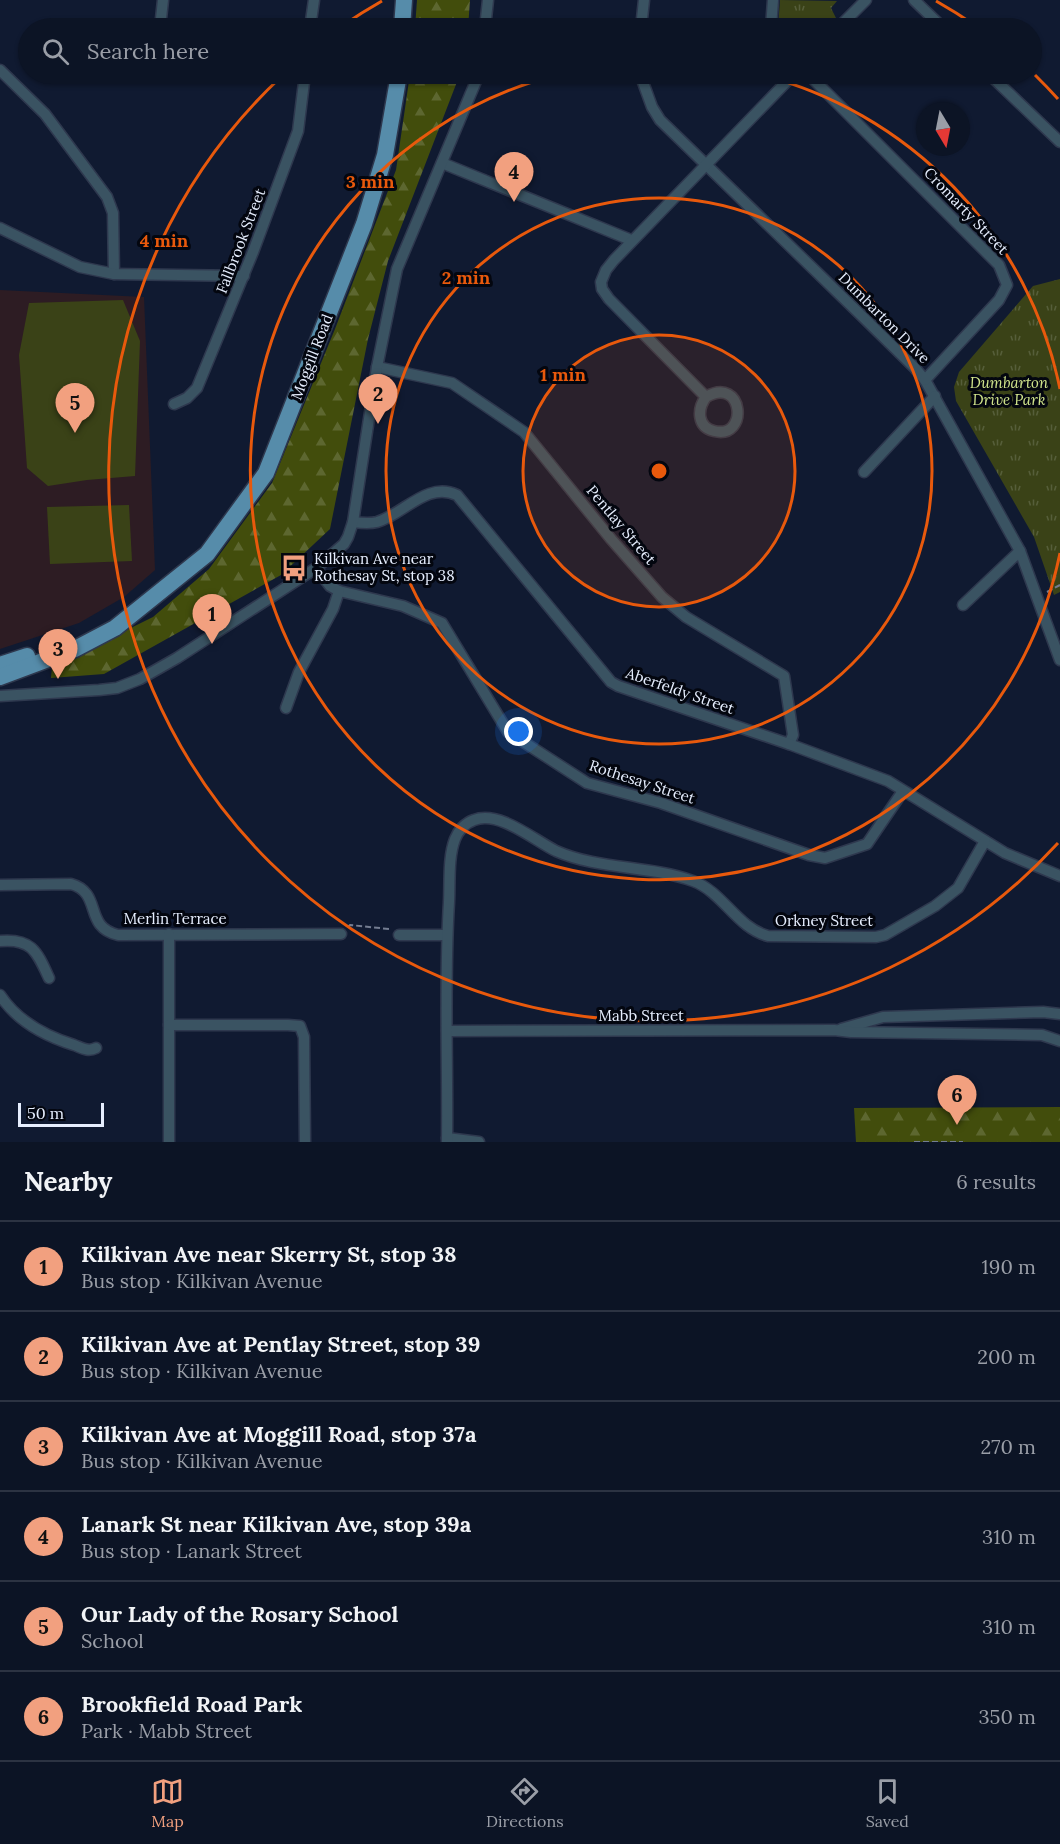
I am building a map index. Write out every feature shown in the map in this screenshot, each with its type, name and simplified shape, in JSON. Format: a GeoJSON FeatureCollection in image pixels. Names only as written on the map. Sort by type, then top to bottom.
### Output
{"type":"FeatureCollection","features":[{"type":"Feature","properties":{"kind":"main road"},"geometry":{"type":"LineString","coordinates":[[403,18],[404,0]]}},
{"type":"Feature","properties":{"kind":"main road","name":"Moggill Road"},"geometry":{"type":"LineString","coordinates":[[0,677],[85,644],[115,628],[207,554],[266,473],[364,224],[385,155],[397,84]]}},
{"type":"Feature","properties":{"kind":"main road","name":"Moggill Road"},"geometry":{"type":"LineString","coordinates":[[0,665],[48,650],[150,599]]}},
{"type":"Feature","properties":{"kind":"street"},"geometry":{"type":"LineString","coordinates":[[161,18],[163,0]]}},
{"type":"Feature","properties":{"kind":"street"},"geometry":{"type":"LineString","coordinates":[[311,18],[314,0]]}},
{"type":"Feature","properties":{"kind":"street"},"geometry":{"type":"LineString","coordinates":[[486,18],[488,0]]}},
{"type":"Feature","properties":{"kind":"street"},"geometry":{"type":"LineString","coordinates":[[642,18],[644,0]]}},
{"type":"Feature","properties":{"kind":"street"},"geometry":{"type":"LineString","coordinates":[[772,18],[773,0]]}},
{"type":"Feature","properties":{"kind":"street"},"geometry":{"type":"LineString","coordinates":[[848,18],[866,0]]}},
{"type":"Feature","properties":{"kind":"street"},"geometry":{"type":"LineString","coordinates":[[914,0],[933,18]]}},
{"type":"Feature","properties":{"kind":"street"},"geometry":{"type":"LineString","coordinates":[[0,70],[45,114],[107,197],[113,213],[114,274]]}},
{"type":"Feature","properties":{"kind":"street","name":"Fallbrook Street"},"geometry":{"type":"LineString","coordinates":[[174,404],[187,398],[197,388],[244,276],[298,131],[303,84]]}},
{"type":"Feature","properties":{"kind":"street"},"geometry":{"type":"LineString","coordinates":[[0,696],[117,688],[140,679],[177,658],[316,568],[344,544],[353,522],[377,367],[397,270],[475,84]]}},
{"type":"Feature","properties":{"kind":"street","name":"Dumbarton Drive"},"geometry":{"type":"LineString","coordinates":[[644,84],[652,107],[660,120],[914,367],[925,381],[1020,551],[1060,660]]}},
{"type":"Feature","properties":{"kind":"street"},"geometry":{"type":"LineString","coordinates":[[706,397],[609,299],[602,289],[601,282],[606,270],[631,240],[784,84]]}},
{"type":"Feature","properties":{"kind":"street","name":"Cromarty Street"},"geometry":{"type":"LineString","coordinates":[[818,84],[999,265],[1007,285],[999,300],[925,381]]}},
{"type":"Feature","properties":{"kind":"street"},"geometry":{"type":"LineString","coordinates":[[999,84],[1060,142]]}},
{"type":"Feature","properties":{"kind":"street"},"geometry":{"type":"LineString","coordinates":[[442,163],[631,240]]}},
{"type":"Feature","properties":{"kind":"street"},"geometry":{"type":"LineString","coordinates":[[0,228],[80,267],[114,274],[244,276]]}},
{"type":"Feature","properties":{"kind":"street","name":"Pentlay Street"},"geometry":{"type":"LineString","coordinates":[[377,367],[452,383],[524,432],[611,539],[662,597],[686,617],[784,676],[793,735],[789,744]]}},
{"type":"Feature","properties":{"kind":"street"},"geometry":{"type":"LineString","coordinates":[[864,472],[935,396]]}},
{"type":"Feature","properties":{"kind":"street","name":"Aberfeldy Street"},"geometry":{"type":"LineString","coordinates":[[353,522],[374,523],[389,517],[432,491],[447,490],[457,495],[611,682],[888,781],[1005,853],[1060,876]]}},
{"type":"Feature","properties":{"kind":"street"},"geometry":{"type":"LineString","coordinates":[[963,605],[1020,551]]}},
{"type":"Feature","properties":{"kind":"street"},"geometry":{"type":"LineString","coordinates":[[286,708],[299,672],[333,609],[339,591],[330,586],[316,568]]}},
{"type":"Feature","properties":{"kind":"street","name":"Rothesay Street"},"geometry":{"type":"LineString","coordinates":[[339,591],[403,606],[442,623],[507,732],[587,783],[661,803],[809,855],[825,858],[867,844],[903,791]]}},
{"type":"Feature","properties":{"kind":"street","name":"Orkney Street"},"geometry":{"type":"LineString","coordinates":[[447,935],[455,837],[474,819],[490,818],[507,824],[570,856],[613,866],[661,871],[695,882],[716,894],[760,934],[768,936],[876,937],[885,935],[935,906],[958,888],[985,841]]}},
{"type":"Feature","properties":{"kind":"street","name":"Merlin Terrace"},"geometry":{"type":"LineString","coordinates":[[0,885],[71,884],[79,886],[87,895],[104,931],[118,935],[341,934]]}},
{"type":"Feature","properties":{"kind":"street"},"geometry":{"type":"LineString","coordinates":[[169,934],[169,1142]]}},
{"type":"Feature","properties":{"kind":"street"},"geometry":{"type":"LineString","coordinates":[[399,935],[447,935],[447,1140],[479,1142]]}},
{"type":"Feature","properties":{"kind":"street"},"geometry":{"type":"LineString","coordinates":[[0,941],[21,942],[34,949],[49,978]]}},
{"type":"Feature","properties":{"kind":"street"},"geometry":{"type":"LineString","coordinates":[[0,995],[11,1009],[40,1032],[87,1050],[96,1048]]}},
{"type":"Feature","properties":{"kind":"street","name":"Mabb Street"},"geometry":{"type":"LineString","coordinates":[[834,1030],[883,1017],[1043,1012],[1060,1014]]}},
{"type":"Feature","properties":{"kind":"street"},"geometry":{"type":"LineString","coordinates":[[169,1025],[300,1026],[304,1037],[305,1142]]}},
{"type":"Feature","properties":{"kind":"street","name":"Mabb Street"},"geometry":{"type":"LineString","coordinates":[[447,1031],[834,1030],[1042,1035],[1060,1041]]}},
{"type":"Feature","properties":{"kind":"path"},"geometry":{"type":"LineString","coordinates":[[1037,596],[1060,585]]}},
{"type":"Feature","properties":{"kind":"path"},"geometry":{"type":"LineString","coordinates":[[341,934],[350,925],[393,929],[399,935]]}},
{"type":"Feature","properties":{"kind":"path"},"geometry":{"type":"LineString","coordinates":[[914,1142],[963,1142]]}},
{"type":"Feature","properties":{"kind":"shaded area"},"geometry":{"type":"Polygon","coordinates":[[[0,290],[144,297],[155,570],[124,597],[79,623],[0,649],[0,290]]]}},
{"type":"Feature","properties":{"kind":"green space"},"geometry":{"type":"Polygon","coordinates":[[[417,0],[470,0],[469,18],[416,18],[417,0]]]}},
{"type":"Feature","properties":{"kind":"green space"},"geometry":{"type":"Polygon","coordinates":[[[780,0],[837,1],[831,8],[836,18],[779,18],[780,0]]]}},
{"type":"Feature","properties":{"kind":"green space"},"geometry":{"type":"Polygon","coordinates":[[[409,84],[456,84],[388,261],[368,339],[330,529],[281,575],[104,674],[51,678],[52,667],[153,617],[209,569],[272,483],[335,329],[396,170],[409,84]]]}},
{"type":"Feature","properties":{"kind":"green space","name":"Dumbarton Drive Park"},"geometry":{"type":"Polygon","coordinates":[[[1060,279],[1060,592],[1054,595],[1034,537],[956,401],[954,387],[959,372],[1033,286],[1060,279]]]}},
{"type":"Feature","properties":{"kind":"green space"},"geometry":{"type":"Polygon","coordinates":[[[123,300],[140,341],[135,476],[48,486],[27,468],[19,355],[29,303],[123,300]]]}},
{"type":"Feature","properties":{"kind":"green space"},"geometry":{"type":"Polygon","coordinates":[[[129,505],[132,561],[50,564],[47,507],[129,505]]]}},
{"type":"Feature","properties":{"kind":"green space"},"geometry":{"type":"Polygon","coordinates":[[[1060,1107],[1060,1142],[856,1142],[854,1108],[1060,1107]]]}},
{"type":"Feature","properties":{"kind":"place","name":"Lanark St near Kilkivan Ave, stop 39a"},"geometry":{"type":"Point","coordinates":[514,202]}},
{"type":"Feature","properties":{"kind":"place","name":"Kilkivan Ave at Pentlay Street, stop 39"},"geometry":{"type":"Point","coordinates":[378,424]}},
{"type":"Feature","properties":{"kind":"place","name":"Our Lady of the Rosary School"},"geometry":{"type":"Point","coordinates":[75,433]}},
{"type":"Feature","properties":{"kind":"place","name":"Kilkivan Ave near Rothesay St, stop 38"},"geometry":{"type":"Point","coordinates":[294,568]}},
{"type":"Feature","properties":{"kind":"place","name":"Kilkivan Ave near Skerry St, stop 38"},"geometry":{"type":"Point","coordinates":[212,644]}},
{"type":"Feature","properties":{"kind":"place","name":"Kilkivan Ave at Moggill Road, stop 37a"},"geometry":{"type":"Point","coordinates":[58,679]}},
{"type":"Feature","properties":{"kind":"place","name":"Brookfield Road Park"},"geometry":{"type":"Point","coordinates":[957,1125]}}]}
